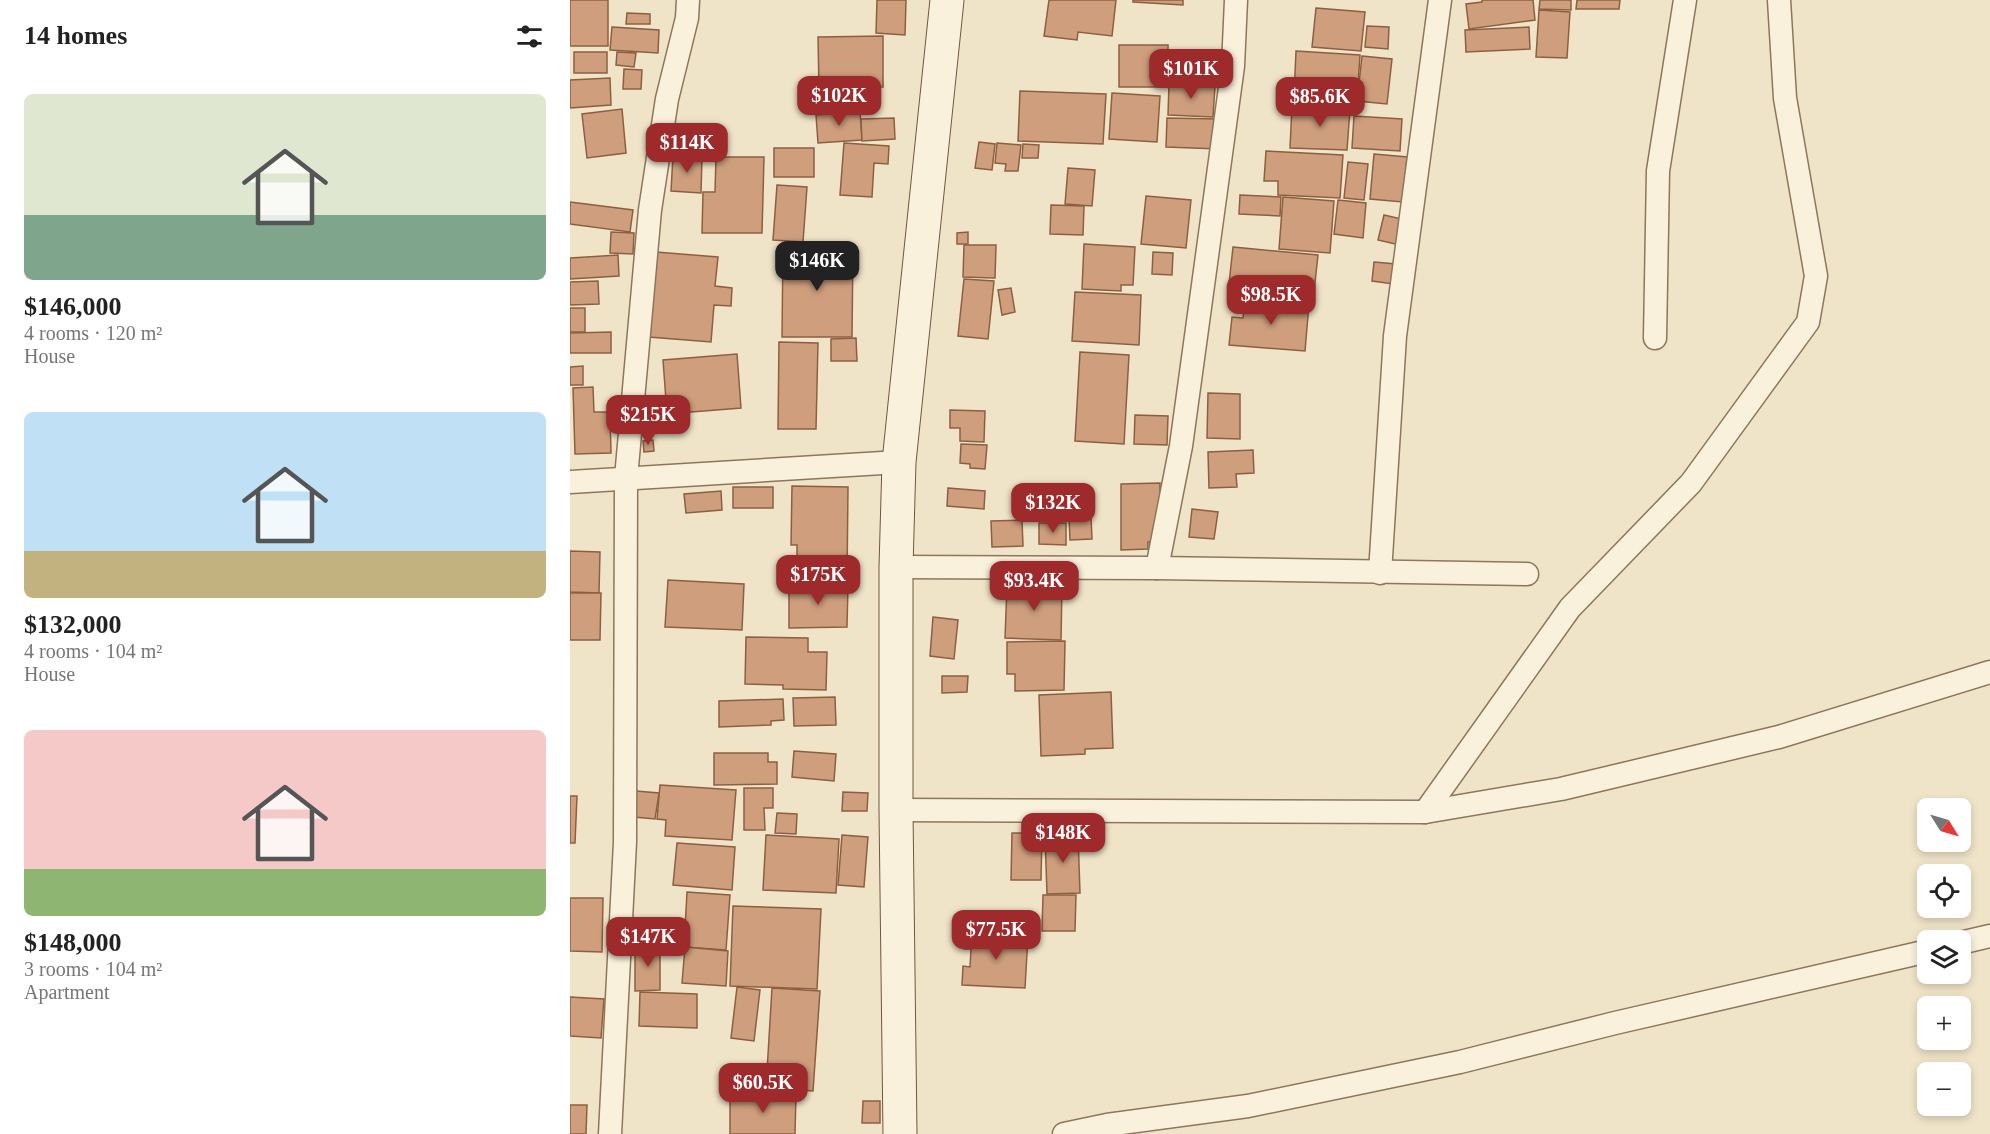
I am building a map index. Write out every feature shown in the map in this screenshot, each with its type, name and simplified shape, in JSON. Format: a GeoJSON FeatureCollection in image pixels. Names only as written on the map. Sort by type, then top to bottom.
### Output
{"type":"FeatureCollection","features":[{"type":"Feature","properties":{"kind":"street"},"geometry":{"type":"LineString","coordinates":[[610,1134],[625,842],[626,478],[650,210],[667,99],[687,18],[688,0]]}},
{"type":"Feature","properties":{"kind":"street"},"geometry":{"type":"LineString","coordinates":[[900,1134],[896,810],[896,567],[899,462],[947,0]]}},
{"type":"Feature","properties":{"kind":"street"},"geometry":{"type":"LineString","coordinates":[[1157,568],[1181,446],[1233,66],[1236,0]]}},
{"type":"Feature","properties":{"kind":"street"},"geometry":{"type":"LineString","coordinates":[[1380,573],[1395,336],[1440,0]]}},
{"type":"Feature","properties":{"kind":"street"},"geometry":{"type":"LineString","coordinates":[[1655,338],[1658,171],[1685,0]]}},
{"type":"Feature","properties":{"kind":"street"},"geometry":{"type":"LineString","coordinates":[[1425,812],[1570,608],[1691,483],[1808,322],[1816,276],[1785,98],[1779,0]]}},
{"type":"Feature","properties":{"kind":"street"},"geometry":{"type":"LineString","coordinates":[[570,482],[899,462]]}},
{"type":"Feature","properties":{"kind":"street"},"geometry":{"type":"LineString","coordinates":[[896,567],[1157,568],[1527,574]]}},
{"type":"Feature","properties":{"kind":"street"},"geometry":{"type":"LineString","coordinates":[[896,810],[1425,812],[1561,789],[1779,737],[1990,672]]}},
{"type":"Feature","properties":{"kind":"street"},"geometry":{"type":"LineString","coordinates":[[1971,940],[1990,936]]}},
{"type":"Feature","properties":{"kind":"street"},"geometry":{"type":"LineString","coordinates":[[1064,1134],[1107,1125],[1248,1106],[1460,1062],[1615,1023],[1917,954]]}},
{"type":"Feature","properties":{"kind":"building"},"geometry":{"type":"Polygon","coordinates":[[[570,0],[608,0],[608,46],[570,46],[570,0]]]}},
{"type":"Feature","properties":{"kind":"building"},"geometry":{"type":"Polygon","coordinates":[[[877,0],[906,0],[905,35],[876,33],[877,0]]]}},
{"type":"Feature","properties":{"kind":"building"},"geometry":{"type":"Polygon","coordinates":[[[1049,0],[1116,0],[1112,36],[1078,32],[1077,40],[1044,36],[1049,0]]]}},
{"type":"Feature","properties":{"kind":"building"},"geometry":{"type":"Polygon","coordinates":[[[1133,0],[1183,0],[1183,5],[1133,2],[1133,0]]]}},
{"type":"Feature","properties":{"kind":"building"},"geometry":{"type":"Polygon","coordinates":[[[1482,0],[1533,0],[1535,20],[1469,29],[1466,4],[1482,2],[1482,0]]]}},
{"type":"Feature","properties":{"kind":"building"},"geometry":{"type":"Polygon","coordinates":[[[1540,0],[1571,0],[1571,10],[1539,9],[1540,0]]]}},
{"type":"Feature","properties":{"kind":"building"},"geometry":{"type":"Polygon","coordinates":[[[1577,0],[1620,0],[1619,9],[1576,9],[1577,0]]]}},
{"type":"Feature","properties":{"kind":"building"},"geometry":{"type":"Polygon","coordinates":[[[1316,8],[1365,12],[1361,51],[1312,47],[1316,8]]]}},
{"type":"Feature","properties":{"kind":"building"},"geometry":{"type":"Polygon","coordinates":[[[1539,10],[1570,12],[1567,58],[1536,57],[1539,10]]]}},
{"type":"Feature","properties":{"kind":"building"},"geometry":{"type":"Polygon","coordinates":[[[627,13],[650,14],[650,24],[626,24],[627,13]]]}},
{"type":"Feature","properties":{"kind":"building"},"geometry":{"type":"Polygon","coordinates":[[[1367,26],[1389,27],[1388,49],[1365,47],[1367,26]]]}},
{"type":"Feature","properties":{"kind":"building"},"geometry":{"type":"Polygon","coordinates":[[[612,27],[659,30],[658,53],[610,50],[612,27]]]}},
{"type":"Feature","properties":{"kind":"building"},"geometry":{"type":"Polygon","coordinates":[[[1529,27],[1530,49],[1466,52],[1465,30],[1529,27]]]}},
{"type":"Feature","properties":{"kind":"building"},"geometry":{"type":"Polygon","coordinates":[[[883,36],[883,87],[819,88],[818,37],[883,36]]]}},
{"type":"Feature","properties":{"kind":"building"},"geometry":{"type":"Polygon","coordinates":[[[1119,45],[1168,45],[1168,87],[1119,87],[1119,45]]]}},
{"type":"Feature","properties":{"kind":"building"},"geometry":{"type":"Polygon","coordinates":[[[1296,51],[1360,55],[1357,100],[1294,97],[1296,51]]]}},
{"type":"Feature","properties":{"kind":"building"},"geometry":{"type":"Polygon","coordinates":[[[574,52],[607,52],[607,73],[574,73],[574,52]]]}},
{"type":"Feature","properties":{"kind":"building"},"geometry":{"type":"Polygon","coordinates":[[[617,52],[636,53],[634,67],[616,65],[617,52]]]}},
{"type":"Feature","properties":{"kind":"building"},"geometry":{"type":"Polygon","coordinates":[[[1362,56],[1392,59],[1387,104],[1357,101],[1362,56]]]}},
{"type":"Feature","properties":{"kind":"building"},"geometry":{"type":"Polygon","coordinates":[[[624,69],[642,70],[641,89],[623,89],[624,69]]]}},
{"type":"Feature","properties":{"kind":"building"},"geometry":{"type":"Polygon","coordinates":[[[610,78],[611,105],[570,108],[570,80],[610,78]]]}},
{"type":"Feature","properties":{"kind":"building"},"geometry":{"type":"Polygon","coordinates":[[[1169,84],[1215,86],[1213,117],[1168,115],[1169,84]]]}},
{"type":"Feature","properties":{"kind":"building"},"geometry":{"type":"Polygon","coordinates":[[[1020,91],[1106,94],[1103,144],[1018,141],[1020,91]]]}},
{"type":"Feature","properties":{"kind":"building"},"geometry":{"type":"Polygon","coordinates":[[[1112,93],[1160,96],[1157,142],[1109,139],[1112,93]]]}},
{"type":"Feature","properties":{"kind":"building"},"geometry":{"type":"Polygon","coordinates":[[[1292,106],[1350,109],[1347,150],[1290,148],[1292,106]]]}},
{"type":"Feature","properties":{"kind":"building"},"geometry":{"type":"Polygon","coordinates":[[[622,109],[626,153],[587,158],[582,114],[622,109]]]}},
{"type":"Feature","properties":{"kind":"building"},"geometry":{"type":"Polygon","coordinates":[[[860,111],[862,140],[818,143],[816,115],[860,111]]]}},
{"type":"Feature","properties":{"kind":"building"},"geometry":{"type":"Polygon","coordinates":[[[1354,116],[1402,119],[1400,151],[1352,148],[1354,116]]]}},
{"type":"Feature","properties":{"kind":"building"},"geometry":{"type":"Polygon","coordinates":[[[894,118],[895,139],[862,141],[861,119],[894,118]]]}},
{"type":"Feature","properties":{"kind":"building"},"geometry":{"type":"Polygon","coordinates":[[[1167,118],[1220,119],[1219,149],[1166,147],[1167,118]]]}},
{"type":"Feature","properties":{"kind":"building"},"geometry":{"type":"Polygon","coordinates":[[[979,142],[995,144],[992,170],[975,168],[979,142]]]}},
{"type":"Feature","properties":{"kind":"building"},"geometry":{"type":"Polygon","coordinates":[[[844,143],[889,146],[888,164],[874,163],[872,197],[840,195],[844,143]]]}},
{"type":"Feature","properties":{"kind":"building"},"geometry":{"type":"Polygon","coordinates":[[[997,143],[1021,145],[1018,171],[1005,171],[1006,164],[995,163],[997,143]]]}},
{"type":"Feature","properties":{"kind":"building"},"geometry":{"type":"Polygon","coordinates":[[[1023,144],[1039,145],[1038,158],[1022,158],[1023,144]]]}},
{"type":"Feature","properties":{"kind":"building"},"geometry":{"type":"Polygon","coordinates":[[[774,148],[814,148],[814,177],[774,177],[774,148]]]}},
{"type":"Feature","properties":{"kind":"building"},"geometry":{"type":"Polygon","coordinates":[[[1266,151],[1343,155],[1340,198],[1278,195],[1278,181],[1264,181],[1266,151]]]}},
{"type":"Feature","properties":{"kind":"building"},"geometry":{"type":"Polygon","coordinates":[[[1374,154],[1407,157],[1403,202],[1370,199],[1374,154]]]}},
{"type":"Feature","properties":{"kind":"building"},"geometry":{"type":"Polygon","coordinates":[[[673,156],[702,157],[701,193],[671,191],[673,156]]]}},
{"type":"Feature","properties":{"kind":"building"},"geometry":{"type":"Polygon","coordinates":[[[716,157],[764,157],[762,233],[702,233],[703,192],[715,192],[716,157]]]}},
{"type":"Feature","properties":{"kind":"building"},"geometry":{"type":"Polygon","coordinates":[[[1348,162],[1368,164],[1364,200],[1344,198],[1348,162]]]}},
{"type":"Feature","properties":{"kind":"building"},"geometry":{"type":"Polygon","coordinates":[[[1068,168],[1095,170],[1092,206],[1065,204],[1068,168]]]}},
{"type":"Feature","properties":{"kind":"building"},"geometry":{"type":"Polygon","coordinates":[[[777,185],[807,187],[803,242],[773,240],[777,185]]]}},
{"type":"Feature","properties":{"kind":"building"},"geometry":{"type":"Polygon","coordinates":[[[1240,195],[1281,197],[1280,216],[1239,214],[1240,195]]]}},
{"type":"Feature","properties":{"kind":"building"},"geometry":{"type":"Polygon","coordinates":[[[1146,196],[1191,200],[1186,248],[1141,244],[1146,196]]]}},
{"type":"Feature","properties":{"kind":"building"},"geometry":{"type":"Polygon","coordinates":[[[1283,197],[1334,201],[1330,253],[1279,249],[1283,197]]]}},
{"type":"Feature","properties":{"kind":"building"},"geometry":{"type":"Polygon","coordinates":[[[1338,200],[1366,203],[1363,238],[1334,234],[1338,200]]]}},
{"type":"Feature","properties":{"kind":"building"},"geometry":{"type":"Polygon","coordinates":[[[570,202],[633,210],[630,232],[570,224],[570,202]]]}},
{"type":"Feature","properties":{"kind":"building"},"geometry":{"type":"Polygon","coordinates":[[[1051,205],[1084,206],[1083,235],[1050,234],[1051,205]]]}},
{"type":"Feature","properties":{"kind":"building"},"geometry":{"type":"Polygon","coordinates":[[[1384,215],[1406,220],[1400,245],[1378,240],[1384,215]]]}},
{"type":"Feature","properties":{"kind":"building"},"geometry":{"type":"Polygon","coordinates":[[[611,232],[634,233],[633,254],[610,253],[611,232]]]}},
{"type":"Feature","properties":{"kind":"building"},"geometry":{"type":"Polygon","coordinates":[[[968,232],[968,244],[957,244],[957,233],[968,232]]]}},
{"type":"Feature","properties":{"kind":"building"},"geometry":{"type":"Polygon","coordinates":[[[1084,244],[1135,247],[1133,285],[1121,285],[1121,291],[1082,289],[1084,244]]]}},
{"type":"Feature","properties":{"kind":"building"},"geometry":{"type":"Polygon","coordinates":[[[964,245],[996,245],[995,278],[963,277],[964,245]]]}},
{"type":"Feature","properties":{"kind":"building"},"geometry":{"type":"Polygon","coordinates":[[[783,247],[853,248],[852,337],[782,337],[783,247]]]}},
{"type":"Feature","properties":{"kind":"building"},"geometry":{"type":"Polygon","coordinates":[[[1233,247],[1318,255],[1313,301],[1228,293],[1233,247]]]}},
{"type":"Feature","properties":{"kind":"building"},"geometry":{"type":"Polygon","coordinates":[[[656,252],[718,257],[715,286],[732,288],[731,306],[714,305],[711,342],[649,337],[656,252]]]}},
{"type":"Feature","properties":{"kind":"building"},"geometry":{"type":"Polygon","coordinates":[[[1153,252],[1173,253],[1172,275],[1152,274],[1153,252]]]}},
{"type":"Feature","properties":{"kind":"building"},"geometry":{"type":"Polygon","coordinates":[[[618,255],[619,276],[570,279],[570,258],[618,255]]]}},
{"type":"Feature","properties":{"kind":"building"},"geometry":{"type":"Polygon","coordinates":[[[1374,262],[1396,264],[1394,284],[1372,281],[1374,262]]]}},
{"type":"Feature","properties":{"kind":"building"},"geometry":{"type":"Polygon","coordinates":[[[964,279],[994,281],[988,339],[958,336],[964,279]]]}},
{"type":"Feature","properties":{"kind":"building"},"geometry":{"type":"Polygon","coordinates":[[[598,281],[599,304],[570,305],[570,282],[598,281]]]}},
{"type":"Feature","properties":{"kind":"building"},"geometry":{"type":"Polygon","coordinates":[[[1011,288],[1015,312],[1002,315],[998,290],[1011,288]]]}},
{"type":"Feature","properties":{"kind":"building"},"geometry":{"type":"Polygon","coordinates":[[[1075,292],[1141,295],[1139,345],[1072,341],[1075,292]]]}},
{"type":"Feature","properties":{"kind":"building"},"geometry":{"type":"Polygon","coordinates":[[[1245,299],[1309,304],[1305,351],[1229,345],[1232,317],[1243,318],[1245,299]]]}},
{"type":"Feature","properties":{"kind":"building"},"geometry":{"type":"Polygon","coordinates":[[[570,308],[585,308],[585,332],[570,332],[570,308]]]}},
{"type":"Feature","properties":{"kind":"building"},"geometry":{"type":"Polygon","coordinates":[[[611,332],[611,353],[570,353],[570,333],[611,332]]]}},
{"type":"Feature","properties":{"kind":"building"},"geometry":{"type":"Polygon","coordinates":[[[856,338],[857,361],[831,361],[831,339],[856,338]]]}},
{"type":"Feature","properties":{"kind":"building"},"geometry":{"type":"Polygon","coordinates":[[[779,342],[818,343],[816,429],[778,429],[779,342]]]}},
{"type":"Feature","properties":{"kind":"building"},"geometry":{"type":"Polygon","coordinates":[[[1080,352],[1129,355],[1124,444],[1075,441],[1080,352]]]}},
{"type":"Feature","properties":{"kind":"building"},"geometry":{"type":"Polygon","coordinates":[[[737,354],[741,408],[667,414],[663,360],[737,354]]]}},
{"type":"Feature","properties":{"kind":"building"},"geometry":{"type":"Polygon","coordinates":[[[583,366],[583,385],[570,385],[570,367],[583,366]]]}},
{"type":"Feature","properties":{"kind":"building"},"geometry":{"type":"Polygon","coordinates":[[[593,387],[594,412],[610,412],[611,453],[575,454],[573,388],[593,387]]]}},
{"type":"Feature","properties":{"kind":"building"},"geometry":{"type":"Polygon","coordinates":[[[1208,393],[1240,394],[1240,439],[1207,438],[1208,393]]]}},
{"type":"Feature","properties":{"kind":"building"},"geometry":{"type":"Polygon","coordinates":[[[950,410],[985,411],[984,442],[960,441],[960,428],[950,428],[950,410]]]}},
{"type":"Feature","properties":{"kind":"building"},"geometry":{"type":"Polygon","coordinates":[[[1135,415],[1168,416],[1167,445],[1134,444],[1135,415]]]}},
{"type":"Feature","properties":{"kind":"building"},"geometry":{"type":"Polygon","coordinates":[[[653,440],[654,451],[644,452],[643,441],[653,440]]]}},
{"type":"Feature","properties":{"kind":"building"},"geometry":{"type":"Polygon","coordinates":[[[961,444],[987,445],[985,469],[970,468],[970,464],[960,463],[961,444]]]}},
{"type":"Feature","properties":{"kind":"building"},"geometry":{"type":"Polygon","coordinates":[[[1253,450],[1254,473],[1236,474],[1237,487],[1209,488],[1208,452],[1253,450]]]}},
{"type":"Feature","properties":{"kind":"building"},"geometry":{"type":"Polygon","coordinates":[[[1160,483],[1160,542],[1148,542],[1148,549],[1121,550],[1121,484],[1160,483]]]}},
{"type":"Feature","properties":{"kind":"building"},"geometry":{"type":"Polygon","coordinates":[[[792,486],[848,487],[847,581],[797,581],[797,545],[791,545],[792,486]]]}},
{"type":"Feature","properties":{"kind":"building"},"geometry":{"type":"Polygon","coordinates":[[[733,487],[773,487],[773,508],[733,508],[733,487]]]}},
{"type":"Feature","properties":{"kind":"building"},"geometry":{"type":"Polygon","coordinates":[[[948,488],[985,491],[984,509],[947,506],[948,488]]]}},
{"type":"Feature","properties":{"kind":"building"},"geometry":{"type":"Polygon","coordinates":[[[721,491],[722,510],[686,513],[684,494],[721,491]]]}},
{"type":"Feature","properties":{"kind":"building"},"geometry":{"type":"Polygon","coordinates":[[[1038,491],[1065,492],[1064,512],[1037,511],[1038,491]]]}},
{"type":"Feature","properties":{"kind":"building"},"geometry":{"type":"Polygon","coordinates":[[[1090,494],[1092,539],[1070,540],[1068,495],[1090,494]]]}},
{"type":"Feature","properties":{"kind":"building"},"geometry":{"type":"Polygon","coordinates":[[[1192,509],[1218,512],[1214,539],[1189,537],[1192,509]]]}},
{"type":"Feature","properties":{"kind":"building"},"geometry":{"type":"Polygon","coordinates":[[[1022,520],[1023,546],[992,547],[991,521],[1022,520]]]}},
{"type":"Feature","properties":{"kind":"building"},"geometry":{"type":"Polygon","coordinates":[[[1039,523],[1066,523],[1066,545],[1039,544],[1039,523]]]}},
{"type":"Feature","properties":{"kind":"building"},"geometry":{"type":"Polygon","coordinates":[[[570,551],[600,552],[599,593],[570,592],[570,551]]]}},
{"type":"Feature","properties":{"kind":"building"},"geometry":{"type":"Polygon","coordinates":[[[668,580],[744,584],[742,630],[665,627],[668,580]]]}},
{"type":"Feature","properties":{"kind":"building"},"geometry":{"type":"Polygon","coordinates":[[[789,585],[848,585],[847,627],[789,628],[789,585]]]}},
{"type":"Feature","properties":{"kind":"building"},"geometry":{"type":"Polygon","coordinates":[[[1007,585],[1062,586],[1061,640],[1005,638],[1007,585]]]}},
{"type":"Feature","properties":{"kind":"building"},"geometry":{"type":"Polygon","coordinates":[[[570,593],[601,593],[600,640],[570,640],[570,593]]]}},
{"type":"Feature","properties":{"kind":"building"},"geometry":{"type":"Polygon","coordinates":[[[933,617],[958,620],[954,659],[930,656],[933,617]]]}},
{"type":"Feature","properties":{"kind":"building"},"geometry":{"type":"Polygon","coordinates":[[[746,637],[808,638],[808,652],[827,652],[826,690],[783,689],[783,685],[745,684],[746,637]]]}},
{"type":"Feature","properties":{"kind":"building"},"geometry":{"type":"Polygon","coordinates":[[[1065,641],[1064,690],[1015,691],[1015,674],[1007,674],[1007,642],[1065,641]]]}},
{"type":"Feature","properties":{"kind":"building"},"geometry":{"type":"Polygon","coordinates":[[[942,676],[968,676],[967,692],[942,693],[942,676]]]}},
{"type":"Feature","properties":{"kind":"building"},"geometry":{"type":"Polygon","coordinates":[[[1111,692],[1113,748],[1085,749],[1085,754],[1041,756],[1039,695],[1111,692]]]}},
{"type":"Feature","properties":{"kind":"building"},"geometry":{"type":"Polygon","coordinates":[[[835,697],[836,725],[794,726],[793,698],[835,697]]]}},
{"type":"Feature","properties":{"kind":"building"},"geometry":{"type":"Polygon","coordinates":[[[783,699],[784,720],[771,721],[771,725],[719,727],[719,701],[783,699]]]}},
{"type":"Feature","properties":{"kind":"building"},"geometry":{"type":"Polygon","coordinates":[[[794,751],[836,754],[834,781],[792,777],[794,751]]]}},
{"type":"Feature","properties":{"kind":"building"},"geometry":{"type":"Polygon","coordinates":[[[714,753],[768,753],[768,762],[777,762],[777,784],[714,785],[714,753]]]}},
{"type":"Feature","properties":{"kind":"building"},"geometry":{"type":"Polygon","coordinates":[[[660,785],[736,790],[732,840],[665,836],[666,820],[657,819],[660,785]]]}},
{"type":"Feature","properties":{"kind":"building"},"geometry":{"type":"Polygon","coordinates":[[[744,788],[773,788],[773,808],[764,808],[765,830],[744,830],[744,788]]]}},
{"type":"Feature","properties":{"kind":"building"},"geometry":{"type":"Polygon","coordinates":[[[636,791],[659,793],[655,819],[634,817],[636,791]]]}},
{"type":"Feature","properties":{"kind":"building"},"geometry":{"type":"Polygon","coordinates":[[[843,792],[868,793],[867,811],[842,811],[843,792]]]}},
{"type":"Feature","properties":{"kind":"building"},"geometry":{"type":"Polygon","coordinates":[[[570,796],[577,796],[575,843],[570,843],[570,796]]]}},
{"type":"Feature","properties":{"kind":"building"},"geometry":{"type":"Polygon","coordinates":[[[777,813],[797,814],[796,834],[775,833],[777,813]]]}},
{"type":"Feature","properties":{"kind":"building"},"geometry":{"type":"Polygon","coordinates":[[[1012,833],[1042,833],[1041,880],[1011,880],[1012,833]]]}},
{"type":"Feature","properties":{"kind":"building"},"geometry":{"type":"Polygon","coordinates":[[[1078,834],[1080,893],[1047,894],[1045,836],[1078,834]]]}},
{"type":"Feature","properties":{"kind":"building"},"geometry":{"type":"Polygon","coordinates":[[[766,835],[839,839],[836,893],[763,890],[766,835]]]}},
{"type":"Feature","properties":{"kind":"building"},"geometry":{"type":"Polygon","coordinates":[[[842,835],[868,837],[864,887],[838,885],[842,835]]]}},
{"type":"Feature","properties":{"kind":"building"},"geometry":{"type":"Polygon","coordinates":[[[677,843],[735,847],[732,890],[673,885],[677,843]]]}},
{"type":"Feature","properties":{"kind":"building"},"geometry":{"type":"Polygon","coordinates":[[[687,892],[730,895],[726,950],[684,947],[687,892]]]}},
{"type":"Feature","properties":{"kind":"building"},"geometry":{"type":"Polygon","coordinates":[[[1043,895],[1076,895],[1075,931],[1042,931],[1043,895]]]}},
{"type":"Feature","properties":{"kind":"building"},"geometry":{"type":"Polygon","coordinates":[[[570,898],[603,898],[602,952],[570,951],[570,898]]]}},
{"type":"Feature","properties":{"kind":"building"},"geometry":{"type":"Polygon","coordinates":[[[733,906],[821,909],[817,989],[730,986],[733,906]]]}},
{"type":"Feature","properties":{"kind":"building"},"geometry":{"type":"Polygon","coordinates":[[[965,933],[1028,936],[1025,988],[962,985],[963,966],[970,967],[971,949],[964,949],[965,933]]]}},
{"type":"Feature","properties":{"kind":"building"},"geometry":{"type":"Polygon","coordinates":[[[660,944],[660,990],[635,991],[635,945],[660,944]]]}},
{"type":"Feature","properties":{"kind":"building"},"geometry":{"type":"Polygon","coordinates":[[[685,947],[728,951],[726,986],[682,983],[685,947]]]}},
{"type":"Feature","properties":{"kind":"building"},"geometry":{"type":"Polygon","coordinates":[[[737,987],[760,990],[754,1041],[731,1038],[737,987]]]}},
{"type":"Feature","properties":{"kind":"building"},"geometry":{"type":"Polygon","coordinates":[[[772,988],[820,991],[813,1091],[766,1088],[772,988]]]}},
{"type":"Feature","properties":{"kind":"building"},"geometry":{"type":"Polygon","coordinates":[[[640,992],[697,994],[697,1028],[639,1026],[640,992]]]}},
{"type":"Feature","properties":{"kind":"building"},"geometry":{"type":"Polygon","coordinates":[[[570,997],[604,999],[601,1038],[570,1036],[570,997]]]}},
{"type":"Feature","properties":{"kind":"building"},"geometry":{"type":"Polygon","coordinates":[[[727,1073],[754,1074],[753,1090],[726,1089],[727,1073]]]}},
{"type":"Feature","properties":{"kind":"building"},"geometry":{"type":"Polygon","coordinates":[[[730,1094],[796,1094],[795,1134],[730,1134],[730,1094]]]}},
{"type":"Feature","properties":{"kind":"building"},"geometry":{"type":"Polygon","coordinates":[[[863,1101],[880,1101],[880,1123],[862,1123],[863,1101]]]}},
{"type":"Feature","properties":{"kind":"building"},"geometry":{"type":"Polygon","coordinates":[[[570,1105],[587,1105],[586,1134],[570,1134],[570,1105]]]}}]}
